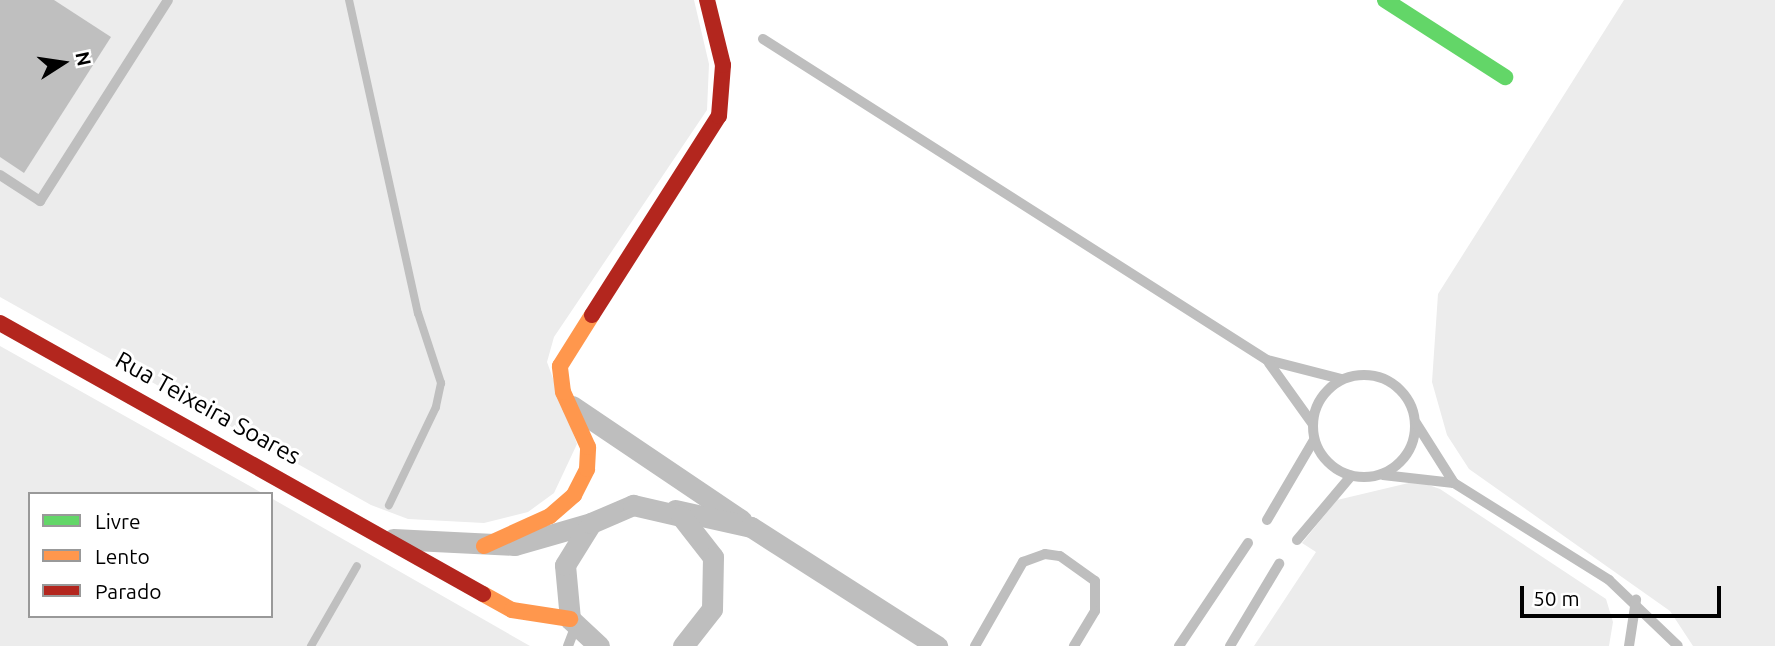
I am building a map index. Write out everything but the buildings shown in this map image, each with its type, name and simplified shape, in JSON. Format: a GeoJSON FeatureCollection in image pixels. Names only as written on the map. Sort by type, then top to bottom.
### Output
{"type":"FeatureCollection","features":[{"type":"Feature","properties":{"kind":"street"},"geometry":{"type":"LineString","coordinates":[[484,546],[550,516],[574,495],[588,447],[560,366],[568,346],[719,116],[723,65],[707,0]]}},
{"type":"Feature","properties":{"kind":"street"},"geometry":{"type":"LineString","coordinates":[[1385,0],[1505,77]]}},
{"type":"Feature","properties":{"kind":"street","name":"Rua Teixeira Soares"},"geometry":{"type":"LineString","coordinates":[[0,323],[390,539],[512,610],[571,631]]}},
{"type":"Feature","properties":{"kind":"street"},"geometry":{"type":"LineString","coordinates":[[572,406],[751,527],[937,646]]}},
{"type":"Feature","properties":{"kind":"street"},"geometry":{"type":"LineString","coordinates":[[656,506],[701,534],[713,557],[712,609],[683,646]]}},
{"type":"Feature","properties":{"kind":"street","name":"Rua Teixeira Soares"},"geometry":{"type":"LineString","coordinates":[[390,539],[484,546],[515,545],[591,523],[622,508],[656,506],[751,527]]}},
{"type":"Feature","properties":{"kind":"street"},"geometry":{"type":"LineString","coordinates":[[591,523],[565,565],[571,631],[599,646]]}},
{"type":"Feature","properties":{"kind":"lane"},"geometry":{"type":"LineString","coordinates":[[0,176],[40,201],[168,0]]}},
{"type":"Feature","properties":{"kind":"lane"},"geometry":{"type":"LineString","coordinates":[[763,39],[1267,360],[1341,379],[1367,374],[1392,382],[1405,393],[1416,423],[1454,483],[1636,600],[1678,646]]}},
{"type":"Feature","properties":{"kind":"lane"},"geometry":{"type":"LineString","coordinates":[[1267,360],[1312,423],[1314,440],[1335,468],[1351,476],[1383,475],[1454,483]]}},
{"type":"Feature","properties":{"kind":"lane"},"geometry":{"type":"LineString","coordinates":[[1312,423],[1326,390],[1341,379]]}},
{"type":"Feature","properties":{"kind":"lane"},"geometry":{"type":"LineString","coordinates":[[1383,475],[1408,454],[1416,423]]}},
{"type":"Feature","properties":{"kind":"lane"},"geometry":{"type":"LineString","coordinates":[[1267,520],[1314,440]]}},
{"type":"Feature","properties":{"kind":"lane"},"geometry":{"type":"LineString","coordinates":[[1297,540],[1351,476]]}},
{"type":"Feature","properties":{"kind":"lane"},"geometry":{"type":"LineString","coordinates":[[1179,646],[1248,543]]}},
{"type":"Feature","properties":{"kind":"lane"},"geometry":{"type":"LineString","coordinates":[[975,646],[1023,562],[1045,554],[1060,556],[1095,581],[1095,611],[1074,646]]}},
{"type":"Feature","properties":{"kind":"lane"},"geometry":{"type":"LineString","coordinates":[[1230,646],[1279,564]]}},
{"type":"Feature","properties":{"kind":"lane"},"geometry":{"type":"LineString","coordinates":[[1629,646],[1636,600]]}},
{"type":"Feature","properties":{"kind":"shaded area"},"geometry":{"type":"Polygon","coordinates":[[[0,0],[694,0],[709,64],[707,110],[554,337],[547,362],[577,444],[554,493],[528,512],[484,523],[408,519],[371,505],[0,297],[0,0]]]}},
{"type":"Feature","properties":{"kind":"shaded area"},"geometry":{"type":"Polygon","coordinates":[[[0,0],[54,0],[111,37],[24,173],[0,157],[0,0]]]}},
{"type":"Feature","properties":{"kind":"shaded area"},"geometry":{"type":"Polygon","coordinates":[[[1624,0],[1775,0],[1775,646],[1693,646],[1670,611],[1469,469],[1447,435],[1432,382],[1438,294],[1624,0]]]}},
{"type":"Feature","properties":{"kind":"shaded area"},"geometry":{"type":"Polygon","coordinates":[[[0,346],[260,492],[28,492],[28,618],[273,618],[273,499],[530,646],[0,646],[0,346]]]}},
{"type":"Feature","properties":{"kind":"shaded area"},"geometry":{"type":"Polygon","coordinates":[[[1417,481],[1440,489],[1606,599],[1613,622],[1609,646],[1254,646],[1316,552],[1302,543],[1337,500],[1417,481]]]}},
{"type":"Feature","properties":{"kind":"waterway"},"geometry":{"type":"LineString","coordinates":[[349,0],[418,313],[441,383],[436,407],[389,505]]}},
{"type":"Feature","properties":{"kind":"waterway"},"geometry":{"type":"LineString","coordinates":[[311,646],[357,566]]}},
{"type":"Feature","properties":{"kind":"traffic: fast"},"geometry":{"type":"LineString","coordinates":[[1385,0],[1505,77]]}},
{"type":"Feature","properties":{"kind":"traffic: slow"},"geometry":{"type":"LineString","coordinates":[[484,546],[550,516],[574,495],[587,469],[588,447],[563,392],[560,366],[592,315]]}},
{"type":"Feature","properties":{"kind":"traffic: slow"},"geometry":{"type":"LineString","coordinates":[[483,594],[512,610],[570,619]]}},
{"type":"Feature","properties":{"kind":"traffic: jam"},"geometry":{"type":"LineString","coordinates":[[592,315],[719,116],[723,65],[707,0]]}},
{"type":"Feature","properties":{"kind":"traffic: jam"},"geometry":{"type":"LineString","coordinates":[[0,323],[483,594]]}}]}
